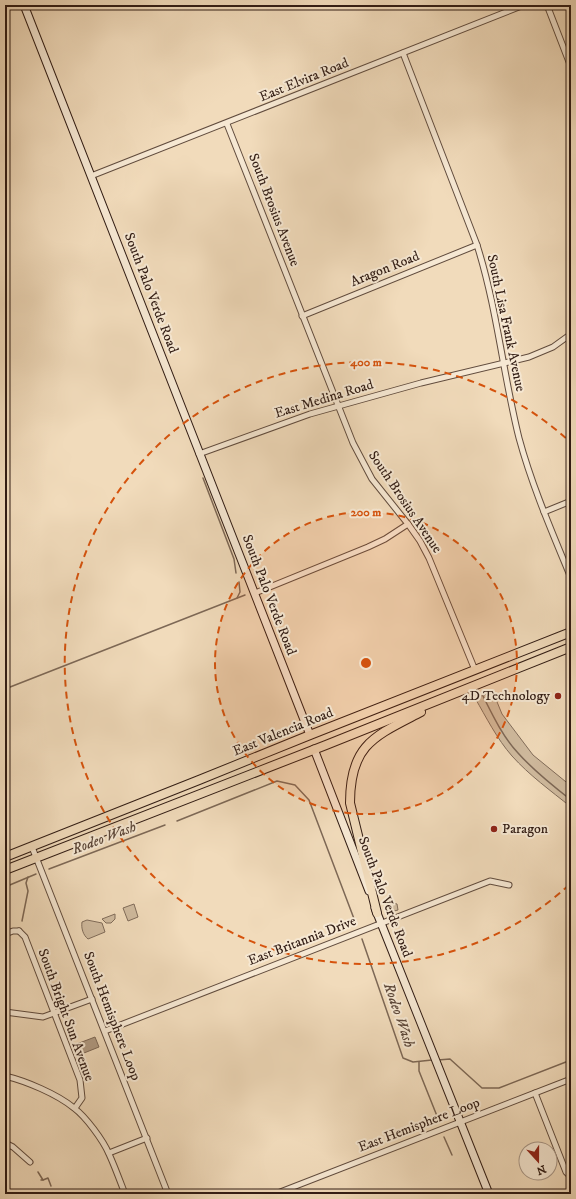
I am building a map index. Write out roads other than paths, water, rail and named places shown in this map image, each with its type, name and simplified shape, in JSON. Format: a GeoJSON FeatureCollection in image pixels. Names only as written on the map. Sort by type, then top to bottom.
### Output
{"type":"FeatureCollection","features":[{"type":"Feature","properties":{"kind":"main road","name":"East Valencia Road"},"geometry":{"type":"LineString","coordinates":[[5,857],[310,734],[571,632]]}},
{"type":"Feature","properties":{"kind":"main road","name":"East Valencia Road"},"geometry":{"type":"LineString","coordinates":[[5,870],[571,647]]}},
{"type":"Feature","properties":{"kind":"main road"},"geometry":{"type":"LineString","coordinates":[[377,913],[350,803],[350,785],[353,772],[359,756],[366,746],[376,737],[458,692]]}},
{"type":"Feature","properties":{"kind":"main road","name":"South Palo Verde Road"},"geometry":{"type":"LineString","coordinates":[[310,734],[314,749]]}},
{"type":"Feature","properties":{"kind":"street","name":"South Palo Verde Road"},"geometry":{"type":"LineString","coordinates":[[24,5],[310,734]]}},
{"type":"Feature","properties":{"kind":"street","name":"East Elvira Road"},"geometry":{"type":"LineString","coordinates":[[91,176],[227,124],[524,5]]}},
{"type":"Feature","properties":{"kind":"street"},"geometry":{"type":"LineString","coordinates":[[547,5],[571,67]]}},
{"type":"Feature","properties":{"kind":"street","name":"South Lisa Frank Avenue"},"geometry":{"type":"LineString","coordinates":[[404,53],[486,272],[510,401],[520,439],[530,474],[571,578]]}},
{"type":"Feature","properties":{"kind":"street","name":"South Brosius Avenue"},"geometry":{"type":"LineString","coordinates":[[227,124],[353,443],[372,479],[420,540],[430,558],[475,670]]}},
{"type":"Feature","properties":{"kind":"street","name":"Aragon Road"},"geometry":{"type":"LineString","coordinates":[[302,316],[477,245]]}},
{"type":"Feature","properties":{"kind":"street","name":"East Medina Road"},"geometry":{"type":"LineString","coordinates":[[199,454],[310,414],[421,383],[541,353],[553,347],[571,334]]}},
{"type":"Feature","properties":{"kind":"street"},"geometry":{"type":"LineString","coordinates":[[544,512],[571,501]]}},
{"type":"Feature","properties":{"kind":"street"},"geometry":{"type":"LineString","coordinates":[[255,592],[368,548],[408,524]]}},
{"type":"Feature","properties":{"kind":"street","name":"South Palo Verde Road"},"geometry":{"type":"LineString","coordinates":[[314,749],[377,913],[489,1194]]}},
{"type":"Feature","properties":{"kind":"street","name":"South Hemisphere Loop"},"geometry":{"type":"LineString","coordinates":[[32,847],[168,1194]]}},
{"type":"Feature","properties":{"kind":"street","name":"East Britannia Drive"},"geometry":{"type":"LineString","coordinates":[[105,1031],[490,881],[509,885]]}},
{"type":"Feature","properties":{"kind":"street","name":"South Bright Sun Avenue"},"geometry":{"type":"LineString","coordinates":[[5,934],[19,929],[24,937],[80,1080],[82,1098],[74,1108]]}},
{"type":"Feature","properties":{"kind":"street"},"geometry":{"type":"LineString","coordinates":[[5,1012],[43,1017],[92,999]]}},
{"type":"Feature","properties":{"kind":"street"},"geometry":{"type":"LineString","coordinates":[[5,1076],[47,1091],[74,1108],[96,1132],[109,1153],[125,1194]]}},
{"type":"Feature","properties":{"kind":"street","name":"East Hemisphere Loop"},"geometry":{"type":"LineString","coordinates":[[275,1194],[571,1079]]}},
{"type":"Feature","properties":{"kind":"street"},"geometry":{"type":"LineString","coordinates":[[535,1093],[566,1172],[571,1177]]}},
{"type":"Feature","properties":{"kind":"street"},"geometry":{"type":"LineString","coordinates":[[109,1153],[147,1138]]}},
{"type":"Feature","properties":{"kind":"street"},"geometry":{"type":"LineString","coordinates":[[5,1143],[13,1147],[30,1162]]}},
{"type":"Feature","properties":{"kind":"waterway"},"geometry":{"type":"LineString","coordinates":[[203,478],[234,559],[236,573]]}},
{"type":"Feature","properties":{"kind":"waterway"},"geometry":{"type":"LineString","coordinates":[[237,598],[240,592],[239,582]]}},
{"type":"Feature","properties":{"kind":"waterway"},"geometry":{"type":"LineString","coordinates":[[5,689],[245,595]]}},
{"type":"Feature","properties":{"kind":"waterway"},"geometry":{"type":"LineString","coordinates":[[483,696],[499,726],[513,747],[537,772],[571,800]]}},
{"type":"Feature","properties":{"kind":"waterway","name":"Rodeo Wash"},"geometry":{"type":"LineString","coordinates":[[177,821],[277,781],[295,785],[309,800],[356,924]]}},
{"type":"Feature","properties":{"kind":"waterway","name":"Rodeo Wash"},"geometry":{"type":"LineString","coordinates":[[49,869],[165,825]]}},
{"type":"Feature","properties":{"kind":"waterway"},"geometry":{"type":"LineString","coordinates":[[5,887],[36,874]]}},
{"type":"Feature","properties":{"kind":"waterway"},"geometry":{"type":"LineString","coordinates":[[22,921],[28,891],[26,883],[28,877]]}},
{"type":"Feature","properties":{"kind":"waterway","name":"Rodeo Wash"},"geometry":{"type":"LineString","coordinates":[[362,939],[403,1058],[413,1062],[432,1060]]}},
{"type":"Feature","properties":{"kind":"waterway","name":"Rodeo Wash"},"geometry":{"type":"LineString","coordinates":[[438,1060],[450,1059],[482,1088],[499,1088],[571,1060]]}},
{"type":"Feature","properties":{"kind":"waterway"},"geometry":{"type":"LineString","coordinates":[[419,1062],[419,1071],[439,1121]]}},
{"type":"Feature","properties":{"kind":"waterway"},"geometry":{"type":"LineString","coordinates":[[444,1137],[452,1155]]}},
{"type":"Feature","properties":{"kind":"waterway"},"geometry":{"type":"LineString","coordinates":[[38,1172],[43,1180],[41,1180]]}},
{"type":"Feature","properties":{"kind":"waterway"},"geometry":{"type":"LineString","coordinates":[[43,1180],[48,1178],[51,1186]]}},
{"type":"Feature","properties":{"kind":"place","name":"4D Technology"},"geometry":{"type":"Point","coordinates":[558,696]}},
{"type":"Feature","properties":{"kind":"place","name":"Paragon"},"geometry":{"type":"Point","coordinates":[494,829]}}]}
